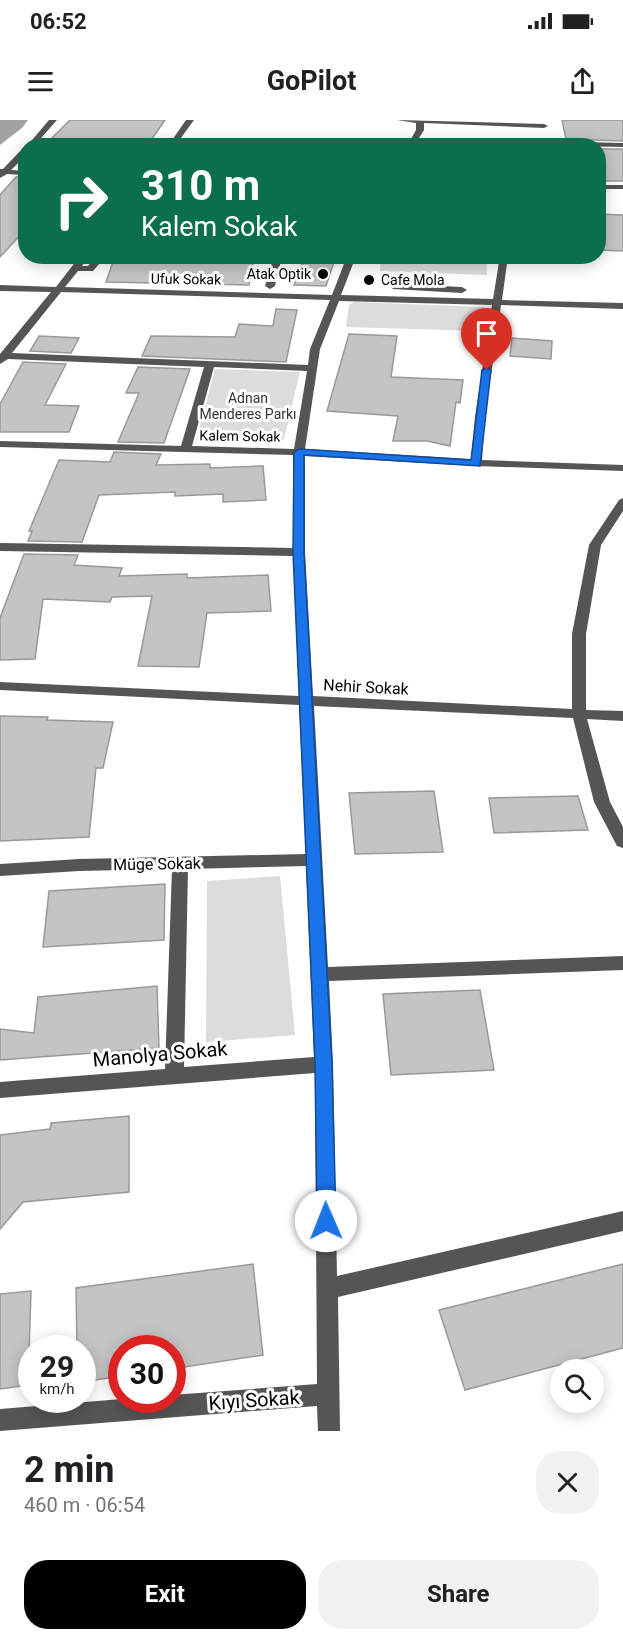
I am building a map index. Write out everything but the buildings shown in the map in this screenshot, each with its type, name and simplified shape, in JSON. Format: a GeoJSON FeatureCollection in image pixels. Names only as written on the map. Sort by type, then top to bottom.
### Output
{"type":"FeatureCollection","features":[{"type":"Feature","properties":{"kind":"street"},"geometry":{"type":"LineString","coordinates":[[37,138],[53,120]]}},
{"type":"Feature","properties":{"kind":"street"},"geometry":{"type":"LineString","coordinates":[[177,138],[190,120]]}},
{"type":"Feature","properties":{"kind":"street"},"geometry":{"type":"LineString","coordinates":[[401,120],[544,123],[538,138]]}},
{"type":"Feature","properties":{"kind":"street"},"geometry":{"type":"LineString","coordinates":[[415,138],[420,130],[420,120]]}},
{"type":"Feature","properties":{"kind":"street"},"geometry":{"type":"LineString","coordinates":[[606,145],[623,145]]}},
{"type":"Feature","properties":{"kind":"street"},"geometry":{"type":"LineString","coordinates":[[2,173],[18,158]]}},
{"type":"Feature","properties":{"kind":"street"},"geometry":{"type":"LineString","coordinates":[[2,173],[18,173]]}},
{"type":"Feature","properties":{"kind":"street"},"geometry":{"type":"LineString","coordinates":[[606,187],[623,187]]}},
{"type":"Feature","properties":{"kind":"street"},"geometry":{"type":"LineString","coordinates":[[2,359],[61,290],[79,264]]}},
{"type":"Feature","properties":{"kind":"street"},"geometry":{"type":"LineString","coordinates":[[76,268],[90,269],[95,264]]}},
{"type":"Feature","properties":{"kind":"street"},"geometry":{"type":"LineString","coordinates":[[270,286],[276,264]]}},
{"type":"Feature","properties":{"kind":"street"},"geometry":{"type":"LineString","coordinates":[[329,1431],[324,1064],[299,552],[299,452],[315,350],[349,264]]}},
{"type":"Feature","properties":{"kind":"street"},"geometry":{"type":"LineString","coordinates":[[476,463],[503,264]]}},
{"type":"Feature","properties":{"kind":"street"},"geometry":{"type":"LineString","coordinates":[[396,287],[473,291]]}},
{"type":"Feature","properties":{"kind":"street","name":"Ufuk Sokak"},"geometry":{"type":"LineString","coordinates":[[0,288],[623,306]]}},
{"type":"Feature","properties":{"kind":"street"},"geometry":{"type":"LineString","coordinates":[[410,299],[413,288]]}},
{"type":"Feature","properties":{"kind":"street"},"geometry":{"type":"LineString","coordinates":[[2,359],[311,368]]}},
{"type":"Feature","properties":{"kind":"street"},"geometry":{"type":"LineString","coordinates":[[185,450],[210,365]]}},
{"type":"Feature","properties":{"kind":"street","name":"Kalem Sokak"},"geometry":{"type":"LineString","coordinates":[[0,444],[299,452],[476,463],[623,468]]}},
{"type":"Feature","properties":{"kind":"street"},"geometry":{"type":"LineString","coordinates":[[623,502],[595,545],[579,634],[579,715],[602,802],[623,842]]}},
{"type":"Feature","properties":{"kind":"street"},"geometry":{"type":"LineString","coordinates":[[0,547],[299,552]]}},
{"type":"Feature","properties":{"kind":"street","name":"Nehir Sokak"},"geometry":{"type":"LineString","coordinates":[[0,686],[623,716]]}},
{"type":"Feature","properties":{"kind":"street","name":"Müge Sokak"},"geometry":{"type":"LineString","coordinates":[[0,870],[314,860]]}},
{"type":"Feature","properties":{"kind":"street"},"geometry":{"type":"LineString","coordinates":[[174,1076],[180,863]]}},
{"type":"Feature","properties":{"kind":"street"},"geometry":{"type":"LineString","coordinates":[[320,974],[623,963]]}},
{"type":"Feature","properties":{"kind":"street","name":"Manolya Sokak"},"geometry":{"type":"LineString","coordinates":[[0,1090],[324,1064]]}},
{"type":"Feature","properties":{"kind":"street"},"geometry":{"type":"LineString","coordinates":[[327,1289],[623,1221]]}},
{"type":"Feature","properties":{"kind":"street","name":"Kıyı Sokak"},"geometry":{"type":"LineString","coordinates":[[0,1419],[328,1394]]}},
{"type":"Feature","properties":{"kind":"green space"},"geometry":{"type":"Polygon","coordinates":[[[380,264],[486,264],[487,275],[380,271],[380,264]]]}},
{"type":"Feature","properties":{"kind":"green space"},"geometry":{"type":"Polygon","coordinates":[[[354,302],[484,307],[480,331],[346,327],[349,305],[354,302]]]}},
{"type":"Feature","properties":{"kind":"green space","name":"Adnan Menderes Parkı"},"geometry":{"type":"Polygon","coordinates":[[[215,369],[300,372],[283,443],[196,441],[215,369]]]}},
{"type":"Feature","properties":{"kind":"green space"},"geometry":{"type":"Polygon","coordinates":[[[280,876],[295,1035],[206,1042],[207,881],[280,876]]]}},
{"type":"Feature","properties":{"kind":"shaded area"},"geometry":{"type":"Polygon","coordinates":[[[0,120],[28,120],[22,128],[0,145],[0,120]]]}},
{"type":"Feature","properties":{"kind":"place","name":"Atak Optik"},"geometry":{"type":"Point","coordinates":[323,274]}},
{"type":"Feature","properties":{"kind":"place","name":"Cafe Mola"},"geometry":{"type":"Point","coordinates":[369,280]}},
{"type":"Feature","properties":{"kind":"route"},"geometry":{"type":"LineString","coordinates":[[326,1221],[324,1064],[299,552],[299,452],[476,463],[487,370]]}}]}
